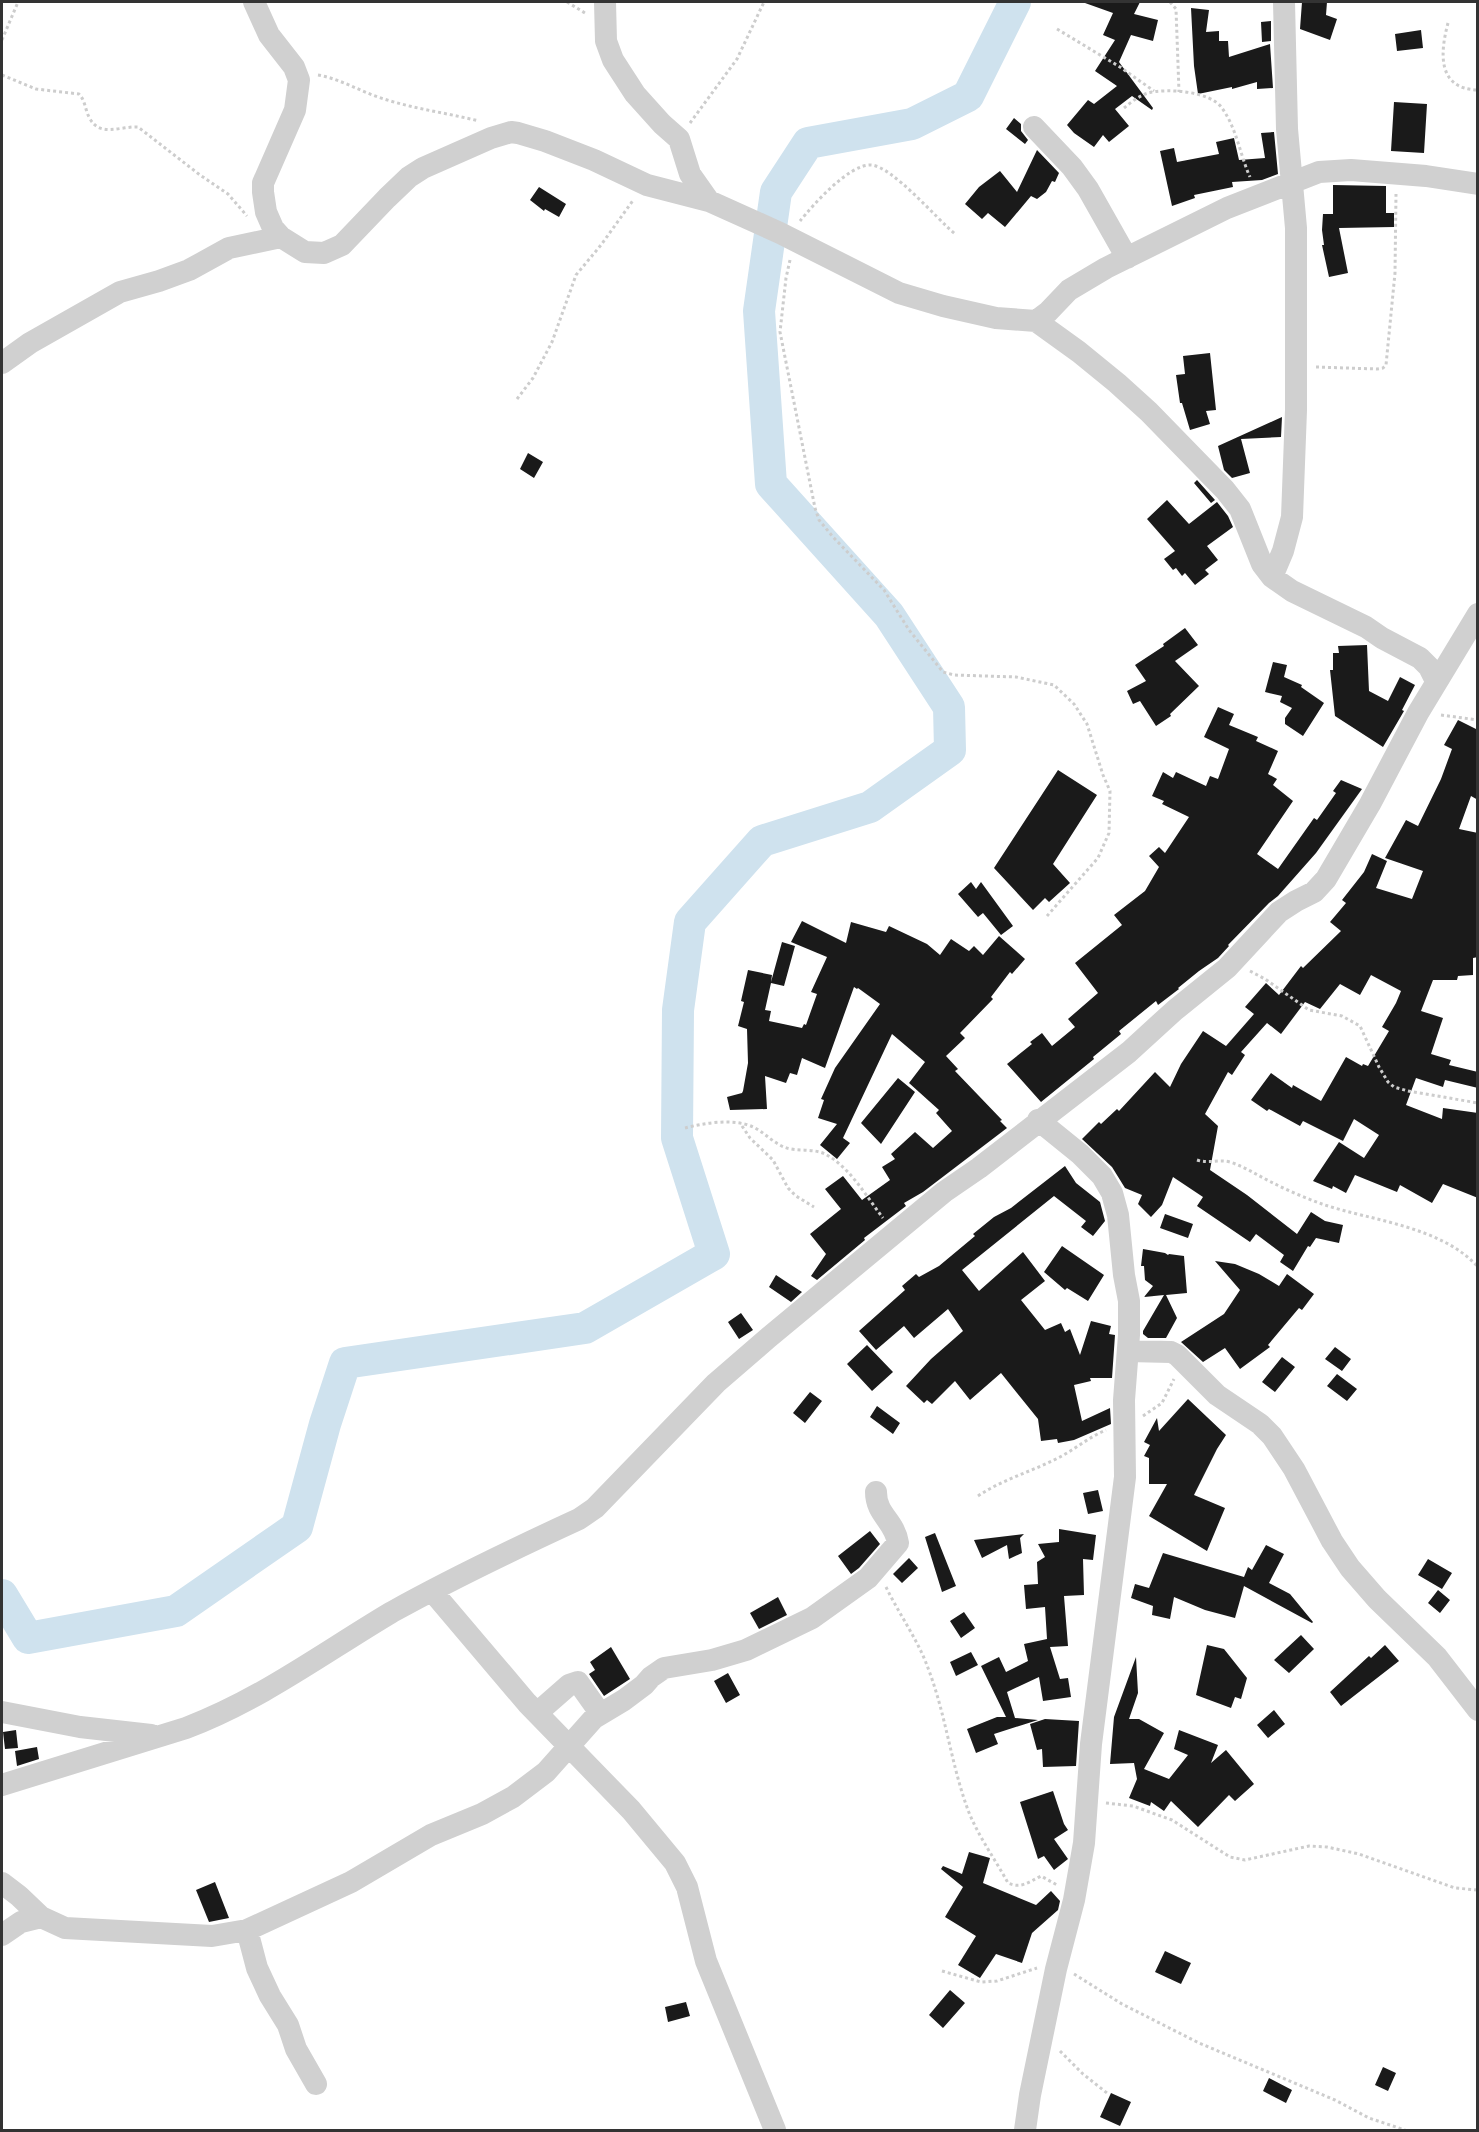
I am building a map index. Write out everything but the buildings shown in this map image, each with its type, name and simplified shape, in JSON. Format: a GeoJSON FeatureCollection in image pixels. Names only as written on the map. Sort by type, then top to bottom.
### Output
{"type":"FeatureCollection","features":[{"type":"Feature","properties":{"kind":"street"},"geometry":{"type":"LineString","coordinates":[[254,2],[269,35],[294,67],[299,80],[297,104],[263,183],[266,212],[277,233],[304,252],[324,254],[333,250],[351,237],[409,177],[423,168],[475,144],[512,132],[555,144],[647,184],[709,201],[788,237],[880,285],[917,299],[996,318],[1036,321],[1079,352],[1125,390],[1225,490],[1240,509],[1262,564],[1272,577],[1292,591],[1366,627],[1382,638],[1420,657],[1429,667],[1436,681]]}},
{"type":"Feature","properties":{"kind":"street"},"geometry":{"type":"LineString","coordinates":[[605,2],[606,41],[613,60],[635,94],[679,139],[690,174],[709,201]]}},
{"type":"Feature","properties":{"kind":"street"},"geometry":{"type":"LineString","coordinates":[[1272,577],[1283,551],[1292,517],[1296,367],[1296,228],[1287,129],[1284,2]]}},
{"type":"Feature","properties":{"kind":"street"},"geometry":{"type":"LineString","coordinates":[[1034,127],[1072,167],[1088,189],[1127,258]]}},
{"type":"Feature","properties":{"kind":"street"},"geometry":{"type":"LineString","coordinates":[[1036,321],[1069,290],[1106,268],[1227,208],[1319,172],[1351,170],[1478,184]]}},
{"type":"Feature","properties":{"kind":"street"},"geometry":{"type":"LineString","coordinates":[[2,363],[30,343],[120,292],[189,270],[229,248],[277,233]]}},
{"type":"Feature","properties":{"kind":"street"},"geometry":{"type":"LineString","coordinates":[[2,1785],[216,1717],[288,1678],[392,1612],[469,1571],[579,1519],[595,1508],[716,1383],[768,1338],[944,1192],[979,1168],[1038,1120],[1129,1052],[1175,1010],[1227,968],[1279,912],[1314,892],[1326,879],[1370,804],[1436,681],[1478,614]]}},
{"type":"Feature","properties":{"kind":"street"},"geometry":{"type":"LineString","coordinates":[[1025,2130],[1030,2095],[1074,1900],[1084,1843],[1103,1647],[1123,1497],[1126,1424],[1124,1400],[1129,1301],[1118,1215],[1112,1193],[1102,1176],[1080,1154],[1038,1120]]}},
{"type":"Feature","properties":{"kind":"street"},"geometry":{"type":"LineString","coordinates":[[1128,1351],[1171,1352],[1217,1395],[1260,1424],[1272,1436],[1294,1469],[1332,1541],[1350,1568],[1377,1599],[1437,1657],[1478,1710]]}},
{"type":"Feature","properties":{"kind":"street"},"geometry":{"type":"LineString","coordinates":[[2,1883],[41,1917],[57,1926],[75,1929],[212,1936],[247,1930],[351,1882],[431,1835],[506,1802],[528,1788],[546,1772],[600,1713],[624,1700],[664,1668],[711,1660],[766,1641],[812,1617],[868,1578],[898,1543],[896,1531],[876,1504],[876,1492]]}},
{"type":"Feature","properties":{"kind":"street"},"geometry":{"type":"LineString","coordinates":[[432,1591],[537,1713],[631,1810],[675,1863],[687,1887],[706,1961],[775,2130]]}},
{"type":"Feature","properties":{"kind":"street"},"geometry":{"type":"LineString","coordinates":[[537,1713],[569,1685],[578,1682],[600,1713]]}},
{"type":"Feature","properties":{"kind":"street"},"geometry":{"type":"LineString","coordinates":[[2,1712],[80,1727],[161,1736]]}},
{"type":"Feature","properties":{"kind":"street"},"geometry":{"type":"LineString","coordinates":[[2,1935],[21,1922],[41,1917]]}},
{"type":"Feature","properties":{"kind":"street"},"geometry":{"type":"LineString","coordinates":[[247,1930],[257,1968],[270,1996],[288,2025],[296,2049],[316,2084]]}},
{"type":"Feature","properties":{"kind":"path"},"geometry":{"type":"LineString","coordinates":[[2,40],[18,2]]}},
{"type":"Feature","properties":{"kind":"path"},"geometry":{"type":"LineString","coordinates":[[679,139],[737,59],[764,2]]}},
{"type":"Feature","properties":{"kind":"path"},"geometry":{"type":"LineString","coordinates":[[1170,2],[1176,9],[1176,66],[1179,92]]}},
{"type":"Feature","properties":{"kind":"path"},"geometry":{"type":"LineString","coordinates":[[1448,23],[1443,42],[1443,59],[1448,76],[1454,84],[1465,90],[1478,90]]}},
{"type":"Feature","properties":{"kind":"path"},"geometry":{"type":"LineString","coordinates":[[1057,29],[1156,92]]}},
{"type":"Feature","properties":{"kind":"path"},"geometry":{"type":"LineString","coordinates":[[294,67],[333,78],[403,105],[481,121]]}},
{"type":"Feature","properties":{"kind":"path"},"geometry":{"type":"LineString","coordinates":[[2,75],[36,89],[79,94],[83,97],[90,118],[99,129],[138,127],[200,176],[228,194],[249,218],[277,233]]}},
{"type":"Feature","properties":{"kind":"path"},"geometry":{"type":"LineString","coordinates":[[1124,108],[1138,97],[1156,92],[1179,92],[1208,97],[1216,102],[1223,109],[1238,140],[1245,167],[1259,194]]}},
{"type":"Feature","properties":{"kind":"path"},"geometry":{"type":"LineString","coordinates":[[955,234],[899,180],[882,168],[871,165],[861,166],[832,186],[788,237],[780,332],[819,520],[884,590],[909,630],[943,672],[954,675],[1016,676],[1054,685],[1074,704],[1087,724],[1110,791],[1109,833],[1098,858],[1047,916]]}},
{"type":"Feature","properties":{"kind":"path"},"geometry":{"type":"LineString","coordinates":[[1296,367],[1377,369],[1386,365],[1395,273],[1396,174]]}},
{"type":"Feature","properties":{"kind":"path"},"geometry":{"type":"LineString","coordinates":[[517,399],[533,378],[552,342],[576,275],[602,245],[622,214],[647,184]]}},
{"type":"Feature","properties":{"kind":"path"},"geometry":{"type":"LineString","coordinates":[[1418,713],[1478,720]]}},
{"type":"Feature","properties":{"kind":"path"},"geometry":{"type":"LineString","coordinates":[[1227,968],[1247,970],[1265,979],[1309,1010],[1342,1016],[1360,1026],[1379,1067],[1394,1087],[1478,1102]]}},
{"type":"Feature","properties":{"kind":"path"},"geometry":{"type":"LineString","coordinates":[[685,1128],[731,1122],[753,1127],[786,1148],[824,1153],[842,1166],[895,1234]]}},
{"type":"Feature","properties":{"kind":"path"},"geometry":{"type":"LineString","coordinates":[[742,1126],[750,1138],[773,1160],[788,1188],[814,1208]]}},
{"type":"Feature","properties":{"kind":"path"},"geometry":{"type":"LineString","coordinates":[[1197,1160],[1205,1163],[1230,1162],[1272,1183],[1321,1203],[1412,1229],[1463,1252],[1478,1267]]}},
{"type":"Feature","properties":{"kind":"path"},"geometry":{"type":"LineString","coordinates":[[978,1496],[993,1486],[1057,1459],[1103,1432],[1148,1414],[1162,1403],[1182,1360]]}},
{"type":"Feature","properties":{"kind":"path"},"geometry":{"type":"LineString","coordinates":[[877,1569],[929,1669],[946,1723],[961,1788],[975,1826],[985,1845],[1008,1883],[1020,1886],[1041,1876],[1046,1877],[1074,1900]]}},
{"type":"Feature","properties":{"kind":"path"},"geometry":{"type":"LineString","coordinates":[[1087,1802],[1115,1803],[1155,1813],[1190,1830],[1230,1857],[1245,1860],[1309,1846],[1327,1847],[1359,1854],[1455,1888],[1478,1890]]}},
{"type":"Feature","properties":{"kind":"path"},"geometry":{"type":"LineString","coordinates":[[942,1971],[981,1982],[997,1981],[1033,1968],[1058,1964],[1122,2004],[1199,2043],[1329,2097],[1369,2118],[1405,2130]]}},
{"type":"Feature","properties":{"kind":"path"},"geometry":{"type":"LineString","coordinates":[[1045,2030],[1056,2048],[1107,2094]]}},
{"type":"Feature","properties":{"kind":"waterway"},"geometry":{"type":"LineString","coordinates":[[2,1595],[28,1638],[176,1611],[297,1527],[325,1424],[345,1363],[585,1328],[714,1254],[677,1138],[678,1010],[690,922],[762,841],[870,807],[950,750],[949,707],[889,615],[771,484],[759,311],[776,192],[808,143],[912,124],[968,96],[1015,2]]}}]}
